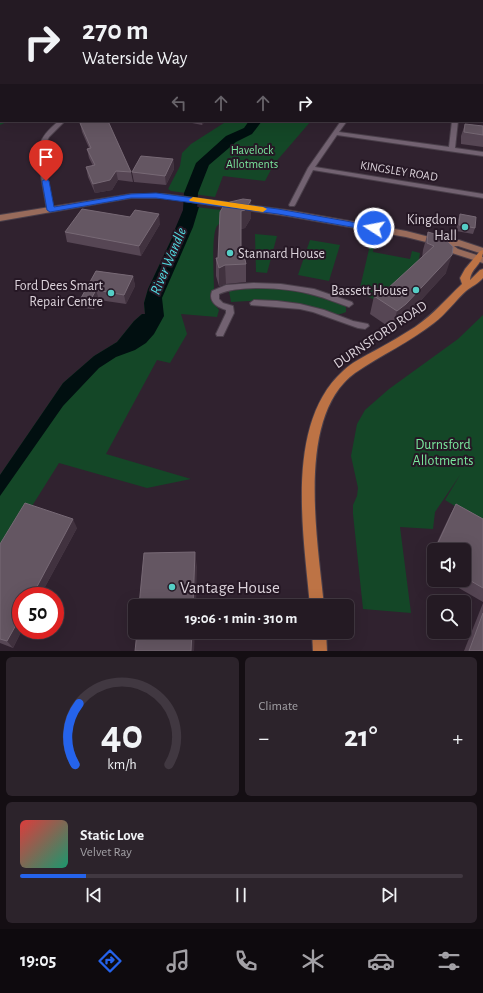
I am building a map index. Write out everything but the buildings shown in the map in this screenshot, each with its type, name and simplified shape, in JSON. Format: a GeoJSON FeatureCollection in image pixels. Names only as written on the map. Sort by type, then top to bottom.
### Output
{"type":"FeatureCollection","features":[{"type":"Feature","properties":{"kind":"main road"},"geometry":{"type":"LineString","coordinates":[[0,218],[131,196],[148,195],[205,201],[347,223],[406,234],[445,244],[455,250],[482,255]]}},
{"type":"Feature","properties":{"kind":"main road","name":"DURNSFORD ROAD"},"geometry":{"type":"LineString","coordinates":[[467,285],[465,278],[482,255]]}},
{"type":"Feature","properties":{"kind":"main road","name":"DURNSFORD ROAD"},"geometry":{"type":"LineString","coordinates":[[316,599],[308,497],[310,453],[323,404],[332,389],[346,374],[426,324],[442,312],[467,285],[474,282],[483,272]]}},
{"type":"Feature","properties":{"kind":"main road"},"geometry":{"type":"LineString","coordinates":[[319,639],[320,651]]}},
{"type":"Feature","properties":{"kind":"street"},"geometry":{"type":"LineString","coordinates":[[50,210],[40,156],[41,148],[48,134],[61,122]]}},
{"type":"Feature","properties":{"kind":"street"},"geometry":{"type":"LineString","coordinates":[[292,205],[311,168],[343,122]]}},
{"type":"Feature","properties":{"kind":"street"},"geometry":{"type":"LineString","coordinates":[[452,149],[455,122]]}},
{"type":"Feature","properties":{"kind":"street"},"geometry":{"type":"LineString","coordinates":[[335,132],[483,154]]}},
{"type":"Feature","properties":{"kind":"street","name":"KINGSLEY ROAD"},"geometry":{"type":"LineString","coordinates":[[311,168],[483,196]]}},
{"type":"Feature","properties":{"kind":"street"},"geometry":{"type":"LineString","coordinates":[[220,334],[230,313],[230,308],[220,305],[215,300],[215,293],[226,288],[253,286],[281,287],[314,292],[350,304]]}},
{"type":"Feature","properties":{"kind":"street"},"geometry":{"type":"LineString","coordinates":[[254,303],[288,304],[314,310],[351,325],[365,326]]}},
{"type":"Feature","properties":{"kind":"green space"},"geometry":{"type":"Polygon","coordinates":[[[0,122],[7,122],[0,125],[0,122]]]}},
{"type":"Feature","properties":{"kind":"green space","name":"Havelock Allotments"},"geometry":{"type":"Polygon","coordinates":[[[225,122],[310,122],[274,164],[265,181],[223,176],[215,197],[171,191],[168,189],[180,166],[182,153],[191,144],[225,122]]]}},
{"type":"Feature","properties":{"kind":"green space"},"geometry":{"type":"Polygon","coordinates":[[[187,206],[238,212],[222,221],[217,226],[215,231],[213,246],[214,289],[210,294],[210,299],[219,310],[217,317],[181,314],[187,334],[170,363],[157,360],[106,454],[191,479],[147,488],[59,463],[0,557],[0,475],[63,383],[94,356],[117,342],[134,321],[142,314],[145,314],[144,303],[148,289],[187,206]]]}},
{"type":"Feature","properties":{"kind":"green space"},"geometry":{"type":"Polygon","coordinates":[[[255,234],[277,236],[267,273],[256,272],[255,234]]]}},
{"type":"Feature","properties":{"kind":"green space"},"geometry":{"type":"Polygon","coordinates":[[[310,240],[340,245],[329,281],[298,275],[310,240]]]}},
{"type":"Feature","properties":{"kind":"green space"},"geometry":{"type":"Polygon","coordinates":[[[370,245],[374,246],[373,252],[410,259],[412,251],[420,253],[418,265],[379,302],[359,292],[370,245]]]}},
{"type":"Feature","properties":{"kind":"green space"},"geometry":{"type":"Polygon","coordinates":[[[246,289],[280,289],[305,293],[341,304],[346,307],[346,312],[342,314],[334,314],[304,304],[284,301],[231,302],[229,291],[246,289]]]}},
{"type":"Feature","properties":{"kind":"green space","name":"Durnsford Allotments"},"geometry":{"type":"Polygon","coordinates":[[[483,315],[483,523],[445,500],[460,475],[435,512],[433,529],[400,527],[411,613],[363,609],[353,514],[353,505],[357,496],[358,488],[351,456],[357,424],[365,410],[389,389],[458,339],[483,315]]]}},
{"type":"Feature","properties":{"kind":"water"},"geometry":{"type":"Polygon","coordinates":[[[187,206],[199,207],[193,227],[162,298],[164,316],[154,334],[146,343],[135,350],[116,357],[99,368],[63,406],[0,496],[0,475],[63,383],[94,356],[117,342],[134,321],[142,314],[145,314],[144,303],[148,289],[187,206]]]}},
{"type":"Feature","properties":{"kind":"waterway","name":"River Wandle"},"geometry":{"type":"LineString","coordinates":[[183,229],[190,210],[191,193],[203,163],[231,139],[248,131],[255,122]]}},
{"type":"Feature","properties":{"kind":"slow traffic"},"geometry":{"type":"LineString","coordinates":[[193,200],[263,209]]}},
{"type":"Feature","properties":{"kind":"place","name":"Kingdom Hall"},"geometry":{"type":"Point","coordinates":[465,227]}},
{"type":"Feature","properties":{"kind":"place","name":"Stannard House"},"geometry":{"type":"Point","coordinates":[230,253]}},
{"type":"Feature","properties":{"kind":"place","name":"Bassett House"},"geometry":{"type":"Point","coordinates":[416,290]}},
{"type":"Feature","properties":{"kind":"place","name":"Ford Dees Smart Repair Centre"},"geometry":{"type":"Point","coordinates":[111,293]}},
{"type":"Feature","properties":{"kind":"place","name":"Vantage House"},"geometry":{"type":"Point","coordinates":[172,587]}},
{"type":"Feature","properties":{"kind":"route"},"geometry":{"type":"LineString","coordinates":[[46,181],[50,210],[131,196],[148,195],[173,197],[278,212],[374,228]]}}]}
